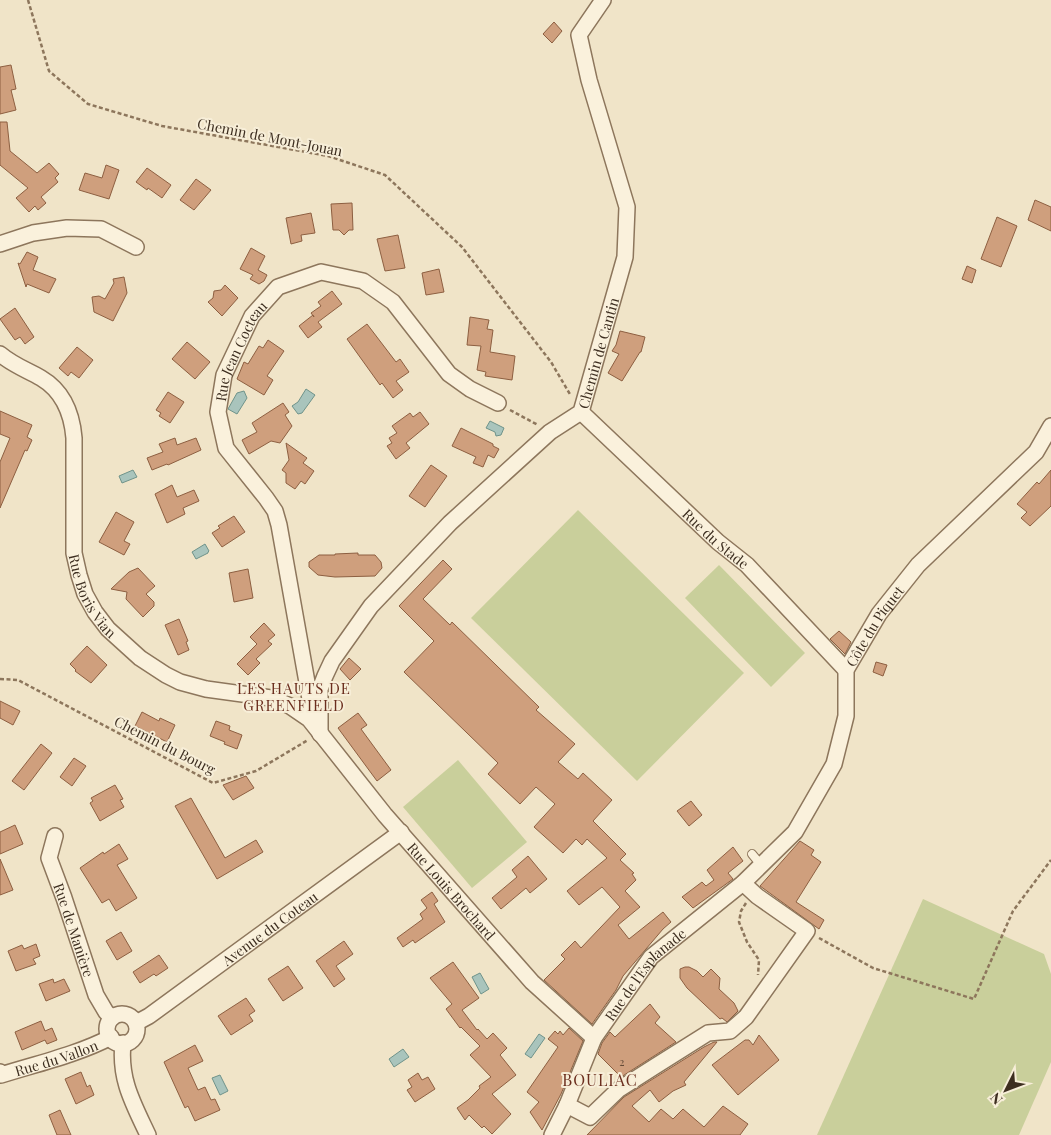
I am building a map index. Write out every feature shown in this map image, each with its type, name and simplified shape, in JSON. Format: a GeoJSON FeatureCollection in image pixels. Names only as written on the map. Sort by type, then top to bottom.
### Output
{"type":"FeatureCollection","features":[{"type":"Feature","properties":{"kind":"street","name":"Chemin de Cantin"},"geometry":{"type":"LineString","coordinates":[[320,734],[321,713],[319,694],[325,676],[332,661],[371,606],[450,523],[550,432],[581,412],[625,249],[627,207],[589,80],[579,35],[603,0]]}},
{"type":"Feature","properties":{"kind":"street"},"geometry":{"type":"LineString","coordinates":[[0,244],[41,232],[66,228],[101,229],[136,247]]}},
{"type":"Feature","properties":{"kind":"street","name":"Rue Jean Cocteau"},"geometry":{"type":"LineString","coordinates":[[320,734],[311,712],[275,511],[226,448],[218,412],[224,375],[252,316],[278,287],[321,272],[363,281],[393,302],[449,374],[470,389],[498,403]]}},
{"type":"Feature","properties":{"kind":"street","name":"Rue Boris Vian"},"geometry":{"type":"LineString","coordinates":[[0,354],[18,367],[43,379],[54,388],[68,411],[73,424],[74,438],[74,553],[78,575],[85,594],[95,612],[108,629],[140,658],[180,682],[206,689],[271,698],[290,706],[309,719],[320,734]]}},
{"type":"Feature","properties":{"kind":"street","name":"Rue du Stade"},"geometry":{"type":"LineString","coordinates":[[581,412],[718,542],[747,565],[846,670]]}},
{"type":"Feature","properties":{"kind":"street","name":"Côte du Piquet"},"geometry":{"type":"LineString","coordinates":[[748,888],[757,860],[795,832],[834,764],[846,716],[846,670],[879,614],[918,565],[1036,452],[1051,426]]}},
{"type":"Feature","properties":{"kind":"street","name":"Rue Louis Brochard"},"geometry":{"type":"LineString","coordinates":[[320,734],[385,815],[532,982],[594,1038]]}},
{"type":"Feature","properties":{"kind":"street","name":"Avenue du Coteau"},"geometry":{"type":"LineString","coordinates":[[136,1023],[149,1016],[401,832]]}},
{"type":"Feature","properties":{"kind":"street","name":"Rue de Manière"},"geometry":{"type":"LineString","coordinates":[[55,836],[49,858],[96,995],[112,1018]]}},
{"type":"Feature","properties":{"kind":"street"},"geometry":{"type":"LineString","coordinates":[[567,1105],[590,1117],[618,1090],[708,1033],[730,1031],[746,1017],[807,931],[748,888]]}},
{"type":"Feature","properties":{"kind":"street","name":"Rue de l'Esplanade"},"geometry":{"type":"LineString","coordinates":[[552,1135],[567,1105],[594,1038],[652,957],[700,916],[748,888]]}},
{"type":"Feature","properties":{"kind":"street"},"geometry":{"type":"LineString","coordinates":[[117,1040],[128,1042],[135,1036],[136,1023],[130,1016],[125,1014],[116,1015],[110,1021],[108,1029],[117,1040],[126,1083],[148,1135]]}},
{"type":"Feature","properties":{"kind":"street","name":"Rue du Vallon"},"geometry":{"type":"LineString","coordinates":[[0,1074],[90,1046],[117,1040]]}},
{"type":"Feature","properties":{"kind":"path","name":"Chemin de Mont-Jouan"},"geometry":{"type":"LineString","coordinates":[[28,0],[49,71],[88,104],[162,126],[328,156],[385,175],[462,247],[551,362],[581,412]]}},
{"type":"Feature","properties":{"kind":"path"},"geometry":{"type":"LineString","coordinates":[[498,403],[550,432]]}},
{"type":"Feature","properties":{"kind":"path","name":"Chemin du Bourg"},"geometry":{"type":"LineString","coordinates":[[0,680],[18,680],[213,782],[256,771],[290,749],[320,734]]}},
{"type":"Feature","properties":{"kind":"path"},"geometry":{"type":"LineString","coordinates":[[807,931],[873,968],[974,999],[1013,910],[1051,860]]}},
{"type":"Feature","properties":{"kind":"path"},"geometry":{"type":"LineString","coordinates":[[748,888],[741,911],[740,922],[747,942],[759,960],[758,980]]}},
{"type":"Feature","properties":{"kind":"green space"},"geometry":{"type":"Polygon","coordinates":[[[578,510],[744,673],[637,781],[471,618],[578,510]]]}},
{"type":"Feature","properties":{"kind":"green space"},"geometry":{"type":"Polygon","coordinates":[[[719,565],[805,653],[771,687],[685,598],[719,565]]]}},
{"type":"Feature","properties":{"kind":"green space"},"geometry":{"type":"Polygon","coordinates":[[[458,760],[527,842],[472,888],[403,807],[458,760]]]}},
{"type":"Feature","properties":{"kind":"green space"},"geometry":{"type":"Polygon","coordinates":[[[923,899],[1044,954],[1051,974],[1051,1062],[1019,1135],[817,1135],[923,899]]]}},
{"type":"Feature","properties":{"kind":"water"},"geometry":{"type":"Polygon","coordinates":[[[306,389],[315,395],[302,413],[298,414],[292,406],[298,402],[306,389]]]}},
{"type":"Feature","properties":{"kind":"water"},"geometry":{"type":"Polygon","coordinates":[[[244,391],[247,398],[237,414],[228,409],[237,393],[244,391]]]}},
{"type":"Feature","properties":{"kind":"water"},"geometry":{"type":"Polygon","coordinates":[[[490,421],[504,428],[501,435],[496,436],[495,432],[486,428],[490,421]]]}},
{"type":"Feature","properties":{"kind":"water"},"geometry":{"type":"Polygon","coordinates":[[[133,470],[137,477],[122,483],[119,476],[133,470]]]}},
{"type":"Feature","properties":{"kind":"water"},"geometry":{"type":"Polygon","coordinates":[[[205,544],[209,551],[208,553],[196,559],[192,552],[205,544]]]}},
{"type":"Feature","properties":{"kind":"water"},"geometry":{"type":"Polygon","coordinates":[[[480,973],[489,989],[481,994],[472,977],[480,973]]]}},
{"type":"Feature","properties":{"kind":"water"},"geometry":{"type":"Polygon","coordinates":[[[539,1034],[545,1038],[531,1058],[525,1054],[539,1034]]]}},
{"type":"Feature","properties":{"kind":"water"},"geometry":{"type":"Polygon","coordinates":[[[403,1049],[409,1057],[394,1067],[389,1059],[403,1049]]]}},
{"type":"Feature","properties":{"kind":"water"},"geometry":{"type":"Polygon","coordinates":[[[220,1075],[228,1091],[220,1095],[212,1078],[220,1075]]]}},
{"type":"Feature","properties":{"kind":"building"},"geometry":{"type":"Polygon","coordinates":[[[554,22],[562,31],[552,43],[543,34],[554,22]]]}},
{"type":"Feature","properties":{"kind":"building"},"geometry":{"type":"Polygon","coordinates":[[[11,65],[16,89],[11,90],[16,110],[0,114],[0,67],[11,65]]]}},
{"type":"Feature","properties":{"kind":"building"},"geometry":{"type":"Polygon","coordinates":[[[0,122],[7,122],[10,151],[37,173],[49,163],[59,174],[55,178],[58,182],[41,197],[46,203],[38,210],[35,206],[29,212],[16,198],[28,188],[0,165],[0,122]]]}},
{"type":"Feature","properties":{"kind":"building"},"geometry":{"type":"Polygon","coordinates":[[[106,165],[119,170],[109,199],[79,190],[85,173],[102,178],[106,165]]]}},
{"type":"Feature","properties":{"kind":"building"},"geometry":{"type":"Polygon","coordinates":[[[147,168],[171,185],[162,198],[136,182],[147,168]]]}},
{"type":"Feature","properties":{"kind":"building"},"geometry":{"type":"Polygon","coordinates":[[[196,179],[211,190],[194,210],[180,200],[196,179]]]}},
{"type":"Feature","properties":{"kind":"building"},"geometry":{"type":"Polygon","coordinates":[[[1035,200],[1051,207],[1051,231],[1028,220],[1035,200]]]}},
{"type":"Feature","properties":{"kind":"building"},"geometry":{"type":"Polygon","coordinates":[[[352,203],[353,230],[349,230],[344,235],[339,230],[333,230],[331,204],[352,203]]]}},
{"type":"Feature","properties":{"kind":"building"},"geometry":{"type":"Polygon","coordinates":[[[311,213],[315,233],[301,235],[302,241],[291,244],[286,218],[311,213]]]}},
{"type":"Feature","properties":{"kind":"building"},"geometry":{"type":"Polygon","coordinates":[[[997,217],[1017,226],[1001,267],[981,259],[997,217]]]}},
{"type":"Feature","properties":{"kind":"building"},"geometry":{"type":"Polygon","coordinates":[[[398,235],[405,268],[385,271],[377,239],[398,235]]]}},
{"type":"Feature","properties":{"kind":"building"},"geometry":{"type":"Polygon","coordinates":[[[251,248],[265,256],[258,270],[267,275],[264,281],[259,284],[250,279],[253,275],[240,269],[251,248]]]}},
{"type":"Feature","properties":{"kind":"building"},"geometry":{"type":"Polygon","coordinates":[[[27,252],[38,257],[33,270],[56,279],[49,293],[27,284],[26,287],[18,263],[20,264],[27,252]]]}},
{"type":"Feature","properties":{"kind":"building"},"geometry":{"type":"Polygon","coordinates":[[[967,266],[976,270],[972,283],[962,279],[967,266]]]}},
{"type":"Feature","properties":{"kind":"building"},"geometry":{"type":"Polygon","coordinates":[[[439,269],[444,292],[426,295],[422,273],[439,269]]]}},
{"type":"Feature","properties":{"kind":"building"},"geometry":{"type":"Polygon","coordinates":[[[124,277],[127,293],[113,321],[94,312],[92,297],[99,296],[105,299],[114,283],[113,279],[124,277]]]}},
{"type":"Feature","properties":{"kind":"building"},"geometry":{"type":"Polygon","coordinates":[[[225,285],[238,298],[222,316],[208,302],[213,298],[214,291],[221,290],[225,285]]]}},
{"type":"Feature","properties":{"kind":"building"},"geometry":{"type":"Polygon","coordinates":[[[332,291],[342,304],[318,322],[322,327],[308,338],[299,326],[313,315],[311,313],[321,306],[318,302],[332,291]]]}},
{"type":"Feature","properties":{"kind":"building"},"geometry":{"type":"Polygon","coordinates":[[[15,308],[34,337],[25,344],[20,337],[15,340],[0,319],[15,308]]]}},
{"type":"Feature","properties":{"kind":"building"},"geometry":{"type":"Polygon","coordinates":[[[470,317],[489,320],[487,329],[493,330],[490,352],[515,356],[512,380],[485,376],[486,372],[477,370],[481,346],[467,345],[470,317]]]}},
{"type":"Feature","properties":{"kind":"building"},"geometry":{"type":"Polygon","coordinates":[[[367,324],[396,362],[400,359],[409,372],[396,381],[403,390],[393,398],[382,383],[380,385],[347,339],[367,324]]]}},
{"type":"Feature","properties":{"kind":"building"},"geometry":{"type":"Polygon","coordinates":[[[620,331],[645,337],[641,352],[622,381],[608,373],[619,354],[612,351],[620,331]]]}},
{"type":"Feature","properties":{"kind":"building"},"geometry":{"type":"Polygon","coordinates":[[[268,340],[284,351],[267,376],[273,380],[264,395],[237,379],[244,362],[248,364],[259,346],[263,348],[268,340]]]}},
{"type":"Feature","properties":{"kind":"building"},"geometry":{"type":"Polygon","coordinates":[[[187,342],[210,362],[195,379],[172,359],[187,342]]]}},
{"type":"Feature","properties":{"kind":"building"},"geometry":{"type":"Polygon","coordinates":[[[77,347],[93,360],[79,378],[71,372],[68,376],[59,368],[77,347]]]}},
{"type":"Feature","properties":{"kind":"building"},"geometry":{"type":"Polygon","coordinates":[[[168,392],[184,402],[170,423],[159,416],[161,413],[156,410],[168,392]]]}},
{"type":"Feature","properties":{"kind":"building"},"geometry":{"type":"Polygon","coordinates":[[[283,403],[289,412],[285,415],[292,426],[280,443],[271,441],[249,454],[242,440],[257,432],[252,423],[283,403]]]}},
{"type":"Feature","properties":{"kind":"building"},"geometry":{"type":"Polygon","coordinates":[[[0,411],[32,425],[27,437],[32,440],[27,451],[25,450],[0,508],[0,462],[10,438],[0,434],[0,411]]]}},
{"type":"Feature","properties":{"kind":"building"},"geometry":{"type":"Polygon","coordinates":[[[420,412],[429,424],[406,443],[410,448],[396,459],[387,446],[392,443],[389,438],[397,433],[392,426],[410,413],[413,417],[420,412]]]}},
{"type":"Feature","properties":{"kind":"building"},"geometry":{"type":"Polygon","coordinates":[[[461,428],[499,449],[494,458],[488,455],[483,467],[473,463],[476,457],[452,446],[461,428]]]}},
{"type":"Feature","properties":{"kind":"building"},"geometry":{"type":"Polygon","coordinates":[[[175,438],[177,445],[196,438],[201,450],[152,470],[147,458],[163,452],[159,444],[175,438]]]}},
{"type":"Feature","properties":{"kind":"building"},"geometry":{"type":"Polygon","coordinates":[[[286,443],[307,458],[303,463],[314,471],[305,484],[301,481],[295,489],[286,483],[286,473],[282,470],[289,460],[286,443]]]}},
{"type":"Feature","properties":{"kind":"building"},"geometry":{"type":"Polygon","coordinates":[[[431,465],[447,476],[425,507],[409,496],[431,465]]]}},
{"type":"Feature","properties":{"kind":"building"},"geometry":{"type":"Polygon","coordinates":[[[1051,470],[1051,506],[1030,526],[1021,518],[1027,512],[1017,504],[1051,470]]]}},
{"type":"Feature","properties":{"kind":"building"},"geometry":{"type":"Polygon","coordinates":[[[172,485],[177,497],[194,490],[199,501],[183,508],[185,514],[167,523],[155,494],[172,485]]]}},
{"type":"Feature","properties":{"kind":"building"},"geometry":{"type":"Polygon","coordinates":[[[116,512],[134,522],[124,541],[130,544],[124,555],[99,542],[116,512]]]}},
{"type":"Feature","properties":{"kind":"building"},"geometry":{"type":"Polygon","coordinates":[[[234,516],[245,532],[222,547],[212,533],[220,528],[218,526],[234,516]]]}},
{"type":"Feature","properties":{"kind":"building"},"geometry":{"type":"Polygon","coordinates":[[[358,553],[358,555],[375,555],[381,562],[382,568],[375,576],[335,577],[318,575],[309,567],[309,562],[319,555],[358,553]]]}},
{"type":"Feature","properties":{"kind":"building"},"geometry":{"type":"Polygon","coordinates":[[[443,560],[452,569],[423,599],[450,625],[452,622],[539,707],[536,710],[575,744],[558,762],[578,779],[583,773],[612,800],[593,821],[626,854],[620,860],[634,873],[632,874],[636,880],[625,891],[640,907],[618,925],[629,939],[663,912],[671,922],[623,976],[616,990],[592,1024],[544,980],[565,959],[561,955],[575,941],[581,948],[620,907],[602,887],[579,905],[567,891],[607,858],[587,839],[582,845],[576,839],[563,853],[534,827],[555,804],[536,787],[520,804],[488,774],[498,763],[404,672],[434,641],[399,606],[443,560]]]}},
{"type":"Feature","properties":{"kind":"building"},"geometry":{"type":"Polygon","coordinates":[[[138,568],[155,586],[146,594],[154,602],[154,606],[143,617],[126,599],[127,592],[111,589],[129,572],[138,568]]]}},
{"type":"Feature","properties":{"kind":"building"},"geometry":{"type":"Polygon","coordinates":[[[248,569],[253,598],[234,602],[229,573],[248,569]]]}},
{"type":"Feature","properties":{"kind":"building"},"geometry":{"type":"Polygon","coordinates":[[[179,619],[188,641],[186,642],[189,650],[178,655],[165,625],[179,619]]]}},
{"type":"Feature","properties":{"kind":"building"},"geometry":{"type":"Polygon","coordinates":[[[264,623],[275,635],[268,641],[272,644],[256,659],[260,663],[248,675],[237,664],[257,644],[250,637],[264,623]]]}},
{"type":"Feature","properties":{"kind":"building"},"geometry":{"type":"Polygon","coordinates":[[[839,631],[851,642],[845,654],[830,639],[839,631]]]}},
{"type":"Feature","properties":{"kind":"building"},"geometry":{"type":"Polygon","coordinates":[[[87,646],[107,665],[91,683],[75,671],[70,664],[87,646]]]}},
{"type":"Feature","properties":{"kind":"building"},"geometry":{"type":"Polygon","coordinates":[[[349,658],[361,669],[350,680],[340,669],[349,658]]]}},
{"type":"Feature","properties":{"kind":"building"},"geometry":{"type":"Polygon","coordinates":[[[876,662],[887,665],[883,676],[873,672],[876,662]]]}},
{"type":"Feature","properties":{"kind":"building"},"geometry":{"type":"Polygon","coordinates":[[[0,701],[20,711],[13,725],[0,718],[0,701]]]}},
{"type":"Feature","properties":{"kind":"building"},"geometry":{"type":"Polygon","coordinates":[[[142,712],[159,721],[160,718],[175,725],[167,742],[135,726],[142,712]]]}},
{"type":"Feature","properties":{"kind":"building"},"geometry":{"type":"Polygon","coordinates":[[[358,713],[367,725],[361,729],[391,770],[377,781],[338,728],[358,713]]]}},
{"type":"Feature","properties":{"kind":"building"},"geometry":{"type":"Polygon","coordinates":[[[216,721],[230,726],[229,730],[242,735],[237,749],[210,736],[216,721]]]}},
{"type":"Feature","properties":{"kind":"building"},"geometry":{"type":"Polygon","coordinates":[[[41,744],[52,753],[24,790],[12,781],[41,744]]]}},
{"type":"Feature","properties":{"kind":"building"},"geometry":{"type":"Polygon","coordinates":[[[74,758],[86,766],[72,786],[60,777],[74,758]]]}},
{"type":"Feature","properties":{"kind":"building"},"geometry":{"type":"Polygon","coordinates":[[[246,776],[254,788],[233,800],[223,785],[246,776]]]}},
{"type":"Feature","properties":{"kind":"building"},"geometry":{"type":"Polygon","coordinates":[[[115,785],[123,799],[120,800],[124,807],[100,821],[90,803],[93,801],[91,798],[115,785]]]}},
{"type":"Feature","properties":{"kind":"building"},"geometry":{"type":"Polygon","coordinates":[[[191,798],[225,858],[256,840],[263,852],[217,879],[175,806],[191,798]]]}},
{"type":"Feature","properties":{"kind":"building"},"geometry":{"type":"Polygon","coordinates":[[[691,801],[702,815],[689,826],[677,811],[691,801]]]}},
{"type":"Feature","properties":{"kind":"building"},"geometry":{"type":"Polygon","coordinates":[[[15,825],[23,844],[0,854],[0,832],[15,825]]]}},
{"type":"Feature","properties":{"kind":"building"},"geometry":{"type":"Polygon","coordinates":[[[800,841],[814,850],[811,855],[821,862],[796,902],[824,920],[819,929],[760,886],[800,841]]]}},
{"type":"Feature","properties":{"kind":"building"},"geometry":{"type":"Polygon","coordinates":[[[119,844],[128,859],[117,865],[137,898],[116,911],[109,899],[102,903],[80,868],[103,852],[104,854],[119,844]]]}},
{"type":"Feature","properties":{"kind":"building"},"geometry":{"type":"Polygon","coordinates":[[[733,847],[743,861],[728,873],[733,879],[693,908],[682,897],[702,882],[706,886],[714,880],[707,870],[733,847]]]}},
{"type":"Feature","properties":{"kind":"building"},"geometry":{"type":"Polygon","coordinates":[[[528,856],[547,879],[530,893],[526,888],[501,909],[492,898],[517,877],[512,870],[528,856]]]}},
{"type":"Feature","properties":{"kind":"building"},"geometry":{"type":"Polygon","coordinates":[[[0,859],[13,890],[0,895],[0,859]]]}},
{"type":"Feature","properties":{"kind":"building"},"geometry":{"type":"Polygon","coordinates":[[[432,892],[438,901],[434,904],[445,922],[415,943],[413,940],[403,947],[397,938],[423,919],[420,914],[427,908],[421,900],[432,892]]]}},
{"type":"Feature","properties":{"kind":"building"},"geometry":{"type":"Polygon","coordinates":[[[121,932],[132,951],[117,960],[106,941],[121,932]]]}},
{"type":"Feature","properties":{"kind":"building"},"geometry":{"type":"Polygon","coordinates":[[[344,941],[353,954],[336,966],[345,979],[334,987],[316,961],[344,941]]]}},
{"type":"Feature","properties":{"kind":"building"},"geometry":{"type":"Polygon","coordinates":[[[36,944],[40,956],[33,959],[36,964],[16,971],[8,951],[22,945],[24,949],[36,944]]]}},
{"type":"Feature","properties":{"kind":"building"},"geometry":{"type":"Polygon","coordinates":[[[159,955],[168,968],[140,983],[133,972],[159,955]]]}},
{"type":"Feature","properties":{"kind":"building"},"geometry":{"type":"Polygon","coordinates":[[[453,962],[479,998],[462,1010],[477,1030],[487,1039],[493,1033],[507,1048],[500,1055],[516,1075],[492,1094],[511,1114],[492,1134],[484,1126],[482,1128],[469,1115],[465,1120],[457,1108],[491,1077],[470,1055],[480,1046],[460,1028],[446,1009],[452,1004],[430,978],[453,962]]]}},
{"type":"Feature","properties":{"kind":"building"},"geometry":{"type":"Polygon","coordinates":[[[288,966],[303,988],[283,1001],[268,979],[288,966]]]}},
{"type":"Feature","properties":{"kind":"building"},"geometry":{"type":"Polygon","coordinates":[[[685,967],[697,971],[703,977],[711,969],[720,978],[719,989],[734,1003],[738,1011],[727,1022],[722,1018],[720,1019],[687,988],[680,978],[680,969],[685,967]]]}},
{"type":"Feature","properties":{"kind":"building"},"geometry":{"type":"Polygon","coordinates":[[[53,979],[54,983],[64,979],[70,991],[46,1001],[39,984],[53,979]]]}},
{"type":"Feature","properties":{"kind":"building"},"geometry":{"type":"Polygon","coordinates":[[[246,998],[255,1011],[249,1015],[253,1021],[231,1035],[218,1016],[246,998]]]}},
{"type":"Feature","properties":{"kind":"building"},"geometry":{"type":"Polygon","coordinates":[[[650,1004],[660,1017],[655,1023],[676,1042],[621,1077],[598,1054],[602,1043],[610,1032],[615,1037],[650,1004]]]}},
{"type":"Feature","properties":{"kind":"building"},"geometry":{"type":"Polygon","coordinates":[[[41,1021],[45,1031],[52,1028],[57,1040],[47,1044],[45,1040],[22,1050],[15,1032],[41,1021]]]}},
{"type":"Feature","properties":{"kind":"building"},"geometry":{"type":"Polygon","coordinates":[[[569,1028],[583,1041],[561,1094],[542,1130],[530,1112],[539,1102],[527,1092],[558,1047],[548,1039],[555,1031],[558,1034],[560,1031],[563,1035],[569,1028]]]}},
{"type":"Feature","properties":{"kind":"building"},"geometry":{"type":"Polygon","coordinates":[[[759,1035],[779,1060],[738,1095],[712,1065],[745,1040],[749,1040],[753,1045],[759,1035]]]}},
{"type":"Feature","properties":{"kind":"building"},"geometry":{"type":"Polygon","coordinates":[[[714,1042],[717,1042],[684,1082],[686,1085],[673,1091],[659,1102],[650,1090],[632,1106],[649,1122],[661,1109],[673,1119],[683,1109],[704,1127],[723,1106],[748,1124],[740,1135],[587,1135],[624,1097],[714,1042]]]}},
{"type":"Feature","properties":{"kind":"building"},"geometry":{"type":"Polygon","coordinates":[[[195,1045],[203,1061],[188,1068],[198,1090],[205,1087],[211,1100],[215,1099],[220,1110],[195,1121],[188,1106],[185,1108],[164,1062],[195,1045]]]}},
{"type":"Feature","properties":{"kind":"building"},"geometry":{"type":"Polygon","coordinates":[[[81,1072],[87,1087],[90,1085],[94,1095],[76,1104],[65,1079],[81,1072]]]}},
{"type":"Feature","properties":{"kind":"building"},"geometry":{"type":"Polygon","coordinates":[[[418,1073],[422,1080],[428,1077],[435,1089],[415,1102],[407,1090],[412,1087],[408,1080],[418,1073]]]}},
{"type":"Feature","properties":{"kind":"building"},"geometry":{"type":"Polygon","coordinates":[[[60,1110],[71,1135],[57,1135],[49,1115],[60,1110]]]}},
{"type":"Feature","properties":{"kind":"district","name":"LES HAUTS DE GREENFIELD"},"geometry":{"type":"Point","coordinates":[294,696]}},
{"type":"Feature","properties":{"kind":"district","name":"BOULIAC"},"geometry":{"type":"Point","coordinates":[600,1079]}}]}
